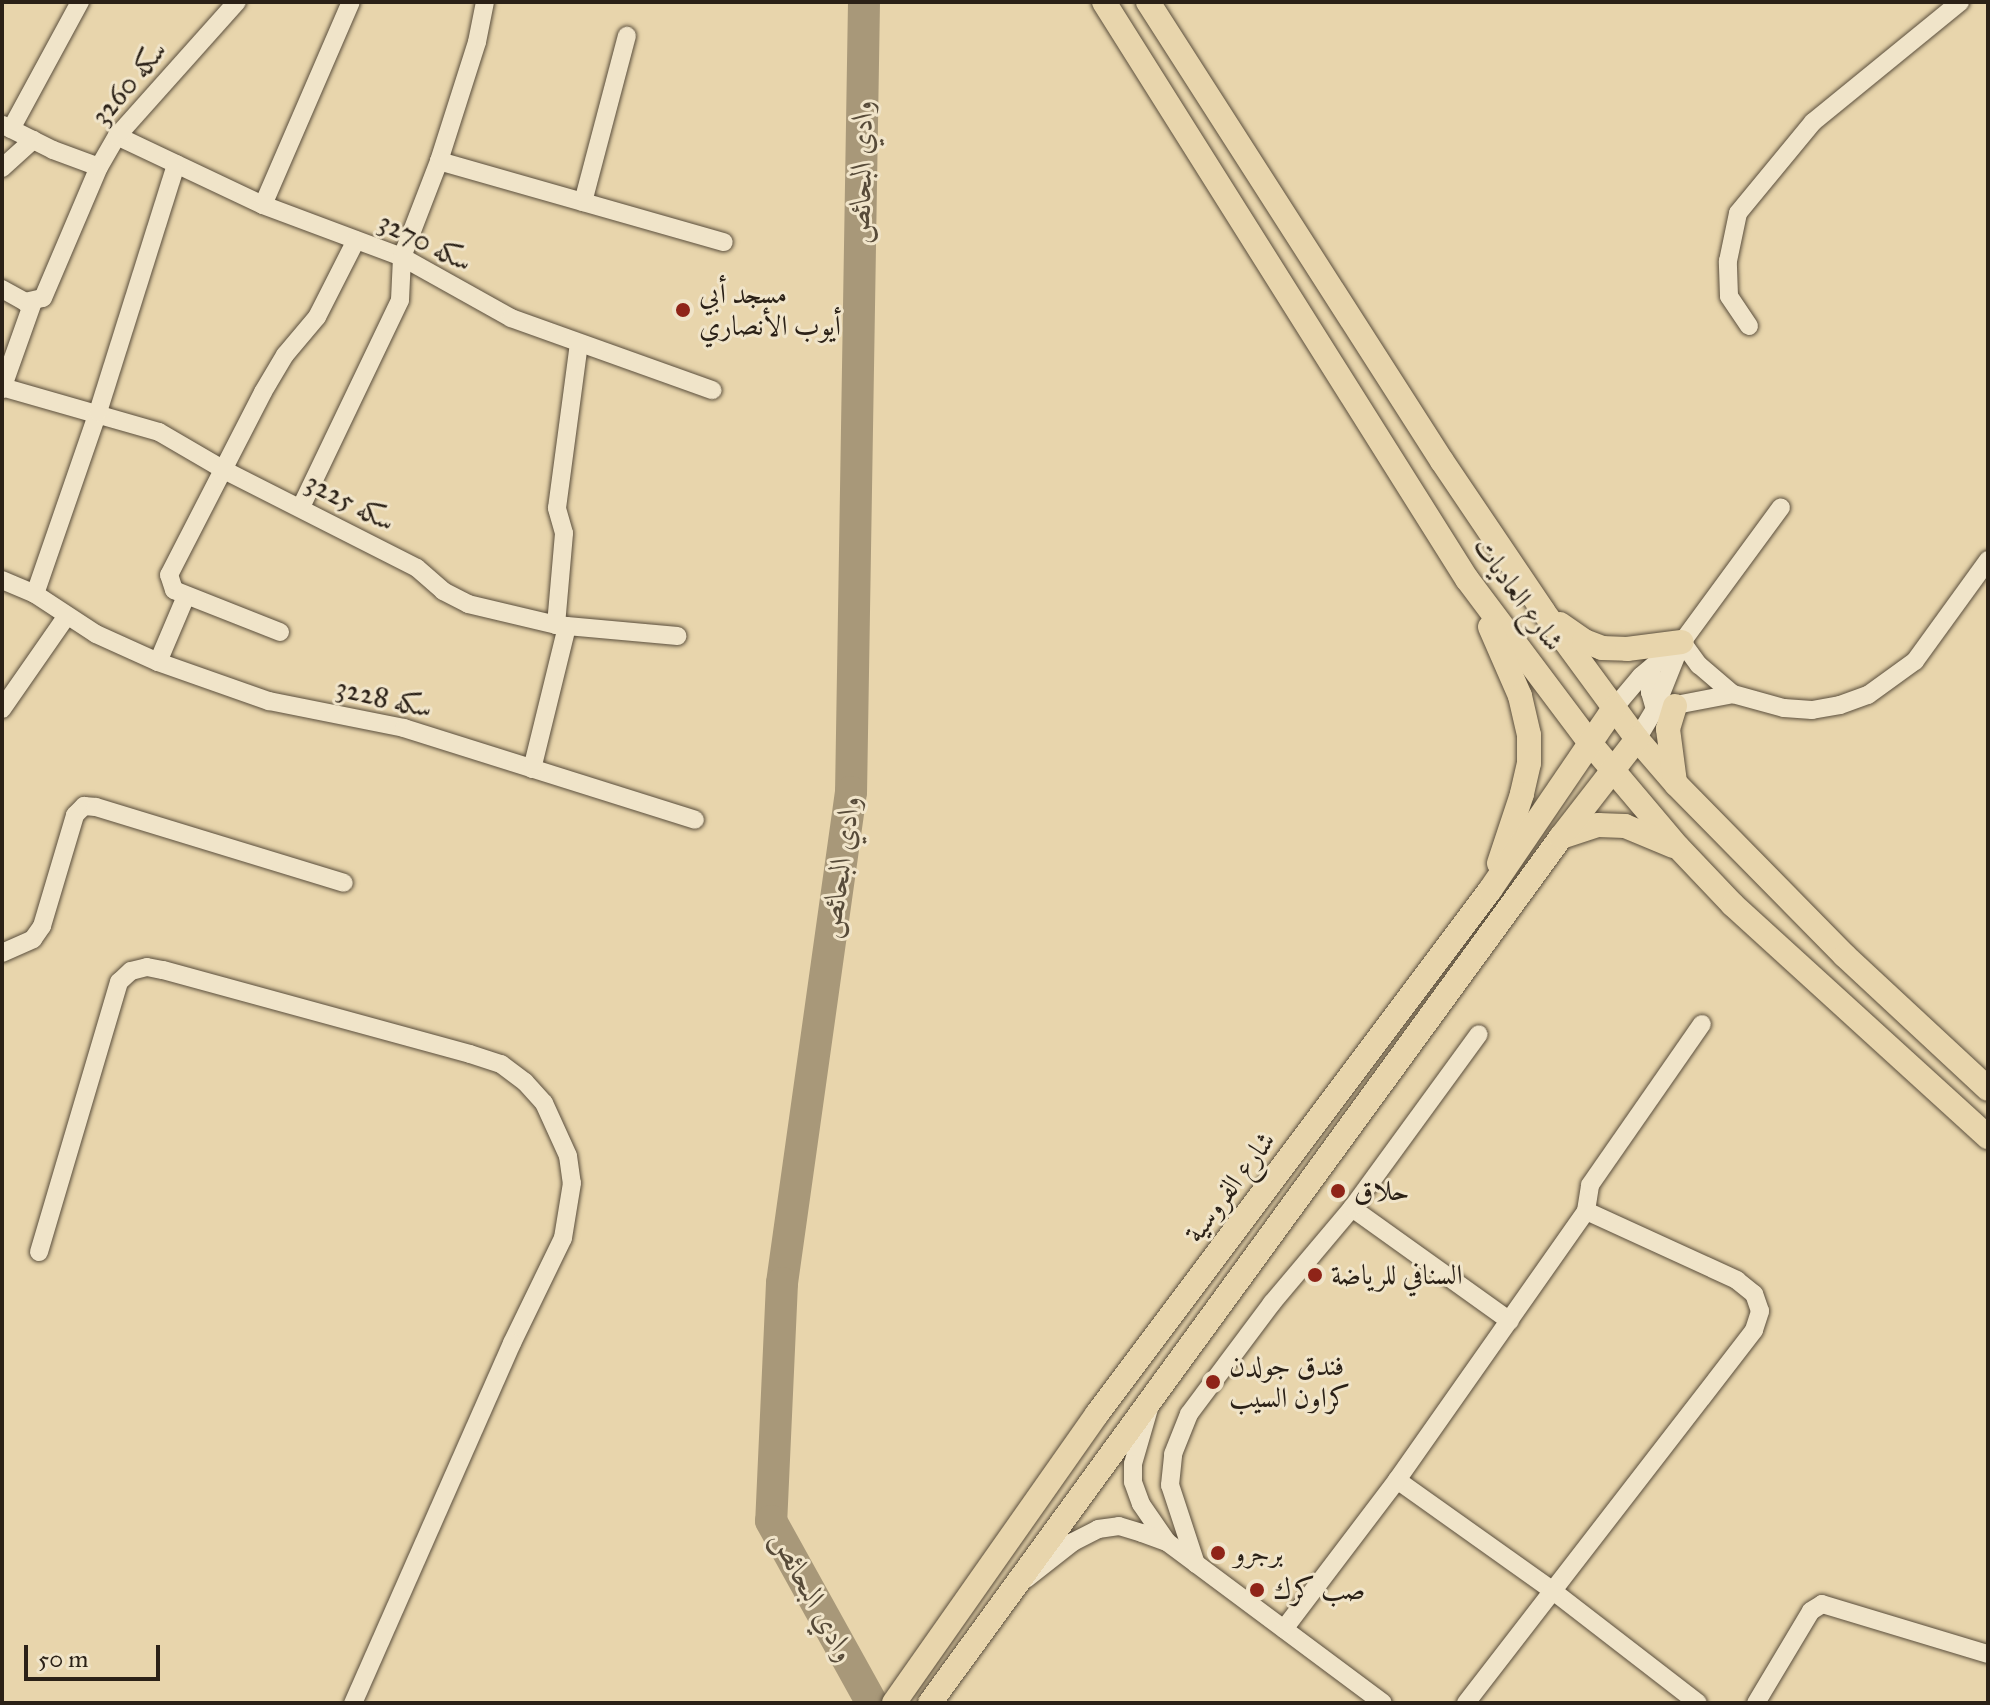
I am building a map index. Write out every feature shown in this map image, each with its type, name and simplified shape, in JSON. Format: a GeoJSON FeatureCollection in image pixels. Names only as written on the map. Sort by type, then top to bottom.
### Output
{"type":"FeatureCollection","features":[{"type":"Feature","properties":{"kind":"main road","name":"شارع العاديات"},"geometry":{"type":"LineString","coordinates":[[1104,2],[1467,579],[1590,743],[1678,847],[1733,905],[1988,1137]]}},
{"type":"Feature","properties":{"kind":"main road","name":"شارع العاديات"},"geometry":{"type":"LineString","coordinates":[[1148,2],[1442,461],[1543,611],[1637,739],[1676,784],[1845,956],[1988,1089]]}},
{"type":"Feature","properties":{"kind":"main road"},"geometry":{"type":"LineString","coordinates":[[1467,579],[1520,696],[1529,735],[1529,763],[1522,794],[1490,890]]}},
{"type":"Feature","properties":{"kind":"main road"},"geometry":{"type":"LineString","coordinates":[[1543,611],[1584,641],[1602,648],[1627,649],[1682,642]]}},
{"type":"Feature","properties":{"kind":"main road","name":"شارع الفروسية"},"geometry":{"type":"LineString","coordinates":[[894,1703],[976,1591],[1097,1414],[1490,890],[1614,708]]}},
{"type":"Feature","properties":{"kind":"main road"},"geometry":{"type":"LineString","coordinates":[[1665,708],[1676,784]]}},
{"type":"Feature","properties":{"kind":"main road"},"geometry":{"type":"LineString","coordinates":[[930,1703],[1561,837],[1637,739]]}},
{"type":"Feature","properties":{"kind":"main road"},"geometry":{"type":"LineString","coordinates":[[1561,837],[1598,825],[1625,826],[1678,847]]}},
{"type":"Feature","properties":{"kind":"street"},"geometry":{"type":"LineString","coordinates":[[80,2],[6,127],[99,167]]}},
{"type":"Feature","properties":{"kind":"street","name":"سكه 3260"},"geometry":{"type":"LineString","coordinates":[[2,388],[33,302],[43,298],[99,167],[117,136],[237,2]]}},
{"type":"Feature","properties":{"kind":"street"},"geometry":{"type":"LineString","coordinates":[[263,205],[351,2]]}},
{"type":"Feature","properties":{"kind":"street"},"geometry":{"type":"LineString","coordinates":[[301,507],[400,300],[402,257],[439,161],[477,42],[485,2]]}},
{"type":"Feature","properties":{"kind":"street"},"geometry":{"type":"LineString","coordinates":[[1749,326],[1729,296],[1728,261],[1738,213],[1813,122],[1960,2]]}},
{"type":"Feature","properties":{"kind":"street"},"geometry":{"type":"LineString","coordinates":[[583,202],[627,36]]}},
{"type":"Feature","properties":{"kind":"street","name":"سكه 3270"},"geometry":{"type":"LineString","coordinates":[[117,136],[263,205],[402,257],[511,318],[712,390]]}},
{"type":"Feature","properties":{"kind":"street"},"geometry":{"type":"LineString","coordinates":[[2,168],[33,140]]}},
{"type":"Feature","properties":{"kind":"street"},"geometry":{"type":"LineString","coordinates":[[439,161],[724,242]]}},
{"type":"Feature","properties":{"kind":"street"},"geometry":{"type":"LineString","coordinates":[[35,594],[98,412],[176,164]]}},
{"type":"Feature","properties":{"kind":"street"},"geometry":{"type":"LineString","coordinates":[[280,632],[174,590],[169,575],[263,392],[285,355],[317,317],[356,240]]}},
{"type":"Feature","properties":{"kind":"street"},"geometry":{"type":"LineString","coordinates":[[2,289],[25,302],[33,302]]}},
{"type":"Feature","properties":{"kind":"street"},"geometry":{"type":"LineString","coordinates":[[532,769],[561,625],[564,533],[557,508],[579,343]]}},
{"type":"Feature","properties":{"kind":"street","name":"سكه 3225"},"geometry":{"type":"LineString","coordinates":[[2,388],[98,412],[159,432],[224,470],[417,568],[443,591],[468,604],[561,625],[678,636]]}},
{"type":"Feature","properties":{"kind":"street"},"geometry":{"type":"LineString","coordinates":[[1614,708],[1652,667],[1682,642],[1781,507]]}},
{"type":"Feature","properties":{"kind":"street"},"geometry":{"type":"LineString","coordinates":[[1682,642],[1699,665],[1733,694],[1784,708],[1812,710],[1868,695],[1915,661],[1988,560]]}},
{"type":"Feature","properties":{"kind":"street","name":"سكه 3228"},"geometry":{"type":"LineString","coordinates":[[2,580],[35,594],[66,617],[158,662],[269,701],[404,728],[695,820]]}},
{"type":"Feature","properties":{"kind":"street"},"geometry":{"type":"LineString","coordinates":[[158,662],[186,596]]}},
{"type":"Feature","properties":{"kind":"street"},"geometry":{"type":"LineString","coordinates":[[2,709],[66,617]]}},
{"type":"Feature","properties":{"kind":"street"},"geometry":{"type":"LineString","coordinates":[[1637,739],[1665,708],[1682,642]]}},
{"type":"Feature","properties":{"kind":"street"},"geometry":{"type":"LineString","coordinates":[[1652,667],[1650,692],[1665,708]]}},
{"type":"Feature","properties":{"kind":"street"},"geometry":{"type":"LineString","coordinates":[[1665,708],[1733,694]]}},
{"type":"Feature","properties":{"kind":"street"},"geometry":{"type":"LineString","coordinates":[[2,953],[33,939],[42,926],[75,815],[84,806],[96,807],[344,883]]}},
{"type":"Feature","properties":{"kind":"street"},"geometry":{"type":"LineString","coordinates":[[39,1252],[119,982],[131,971],[147,967],[177,974],[470,1054],[501,1064],[525,1082],[544,1103],[568,1156],[572,1183],[570,1211],[563,1238],[512,1343],[353,1703]]}},
{"type":"Feature","properties":{"kind":"street"},"geometry":{"type":"LineString","coordinates":[[1284,1629],[1397,1480],[1586,1211],[1590,1185],[1702,1024]]}},
{"type":"Feature","properties":{"kind":"street"},"geometry":{"type":"LineString","coordinates":[[1196,1564],[1170,1485],[1173,1454],[1189,1414],[1272,1303],[1352,1208],[1479,1034]]}},
{"type":"Feature","properties":{"kind":"street"},"geometry":{"type":"LineString","coordinates":[[1352,1208],[1510,1321]]}},
{"type":"Feature","properties":{"kind":"street"},"geometry":{"type":"LineString","coordinates":[[1466,1703],[1754,1330],[1760,1311],[1754,1294],[1737,1280],[1586,1211]]}},
{"type":"Feature","properties":{"kind":"street"},"geometry":{"type":"LineString","coordinates":[[1152,1398],[1133,1464],[1133,1482],[1141,1504],[1167,1542],[1383,1703]]}},
{"type":"Feature","properties":{"kind":"street"},"geometry":{"type":"LineString","coordinates":[[1397,1480],[1553,1591],[1698,1703]]}},
{"type":"Feature","properties":{"kind":"street"},"geometry":{"type":"LineString","coordinates":[[1016,1586],[1073,1542],[1098,1529],[1119,1526],[1167,1542]]}},
{"type":"Feature","properties":{"kind":"street"},"geometry":{"type":"LineString","coordinates":[[1756,1703],[1811,1611],[1822,1604],[1988,1654]]}},
{"type":"Feature","properties":{"kind":"waterway","name":"وادي البحائص"},"geometry":{"type":"LineString","coordinates":[[864,2],[851,792],[782,1283],[771,1521],[872,1703]]}},
{"type":"Feature","properties":{"kind":"place","name":"مسجد أبي أيوب الأنصاري"},"geometry":{"type":"Point","coordinates":[683,310]}},
{"type":"Feature","properties":{"kind":"place","name":"حلاق"},"geometry":{"type":"Point","coordinates":[1338,1191]}},
{"type":"Feature","properties":{"kind":"place","name":"السنافي للرياضة"},"geometry":{"type":"Point","coordinates":[1315,1275]}},
{"type":"Feature","properties":{"kind":"place","name":"فندق جولدن كراون السيب"},"geometry":{"type":"Point","coordinates":[1213,1382]}},
{"type":"Feature","properties":{"kind":"place","name":"برجرو"},"geometry":{"type":"Point","coordinates":[1218,1553]}},
{"type":"Feature","properties":{"kind":"place","name":"صب كرك"},"geometry":{"type":"Point","coordinates":[1257,1590]}}]}
